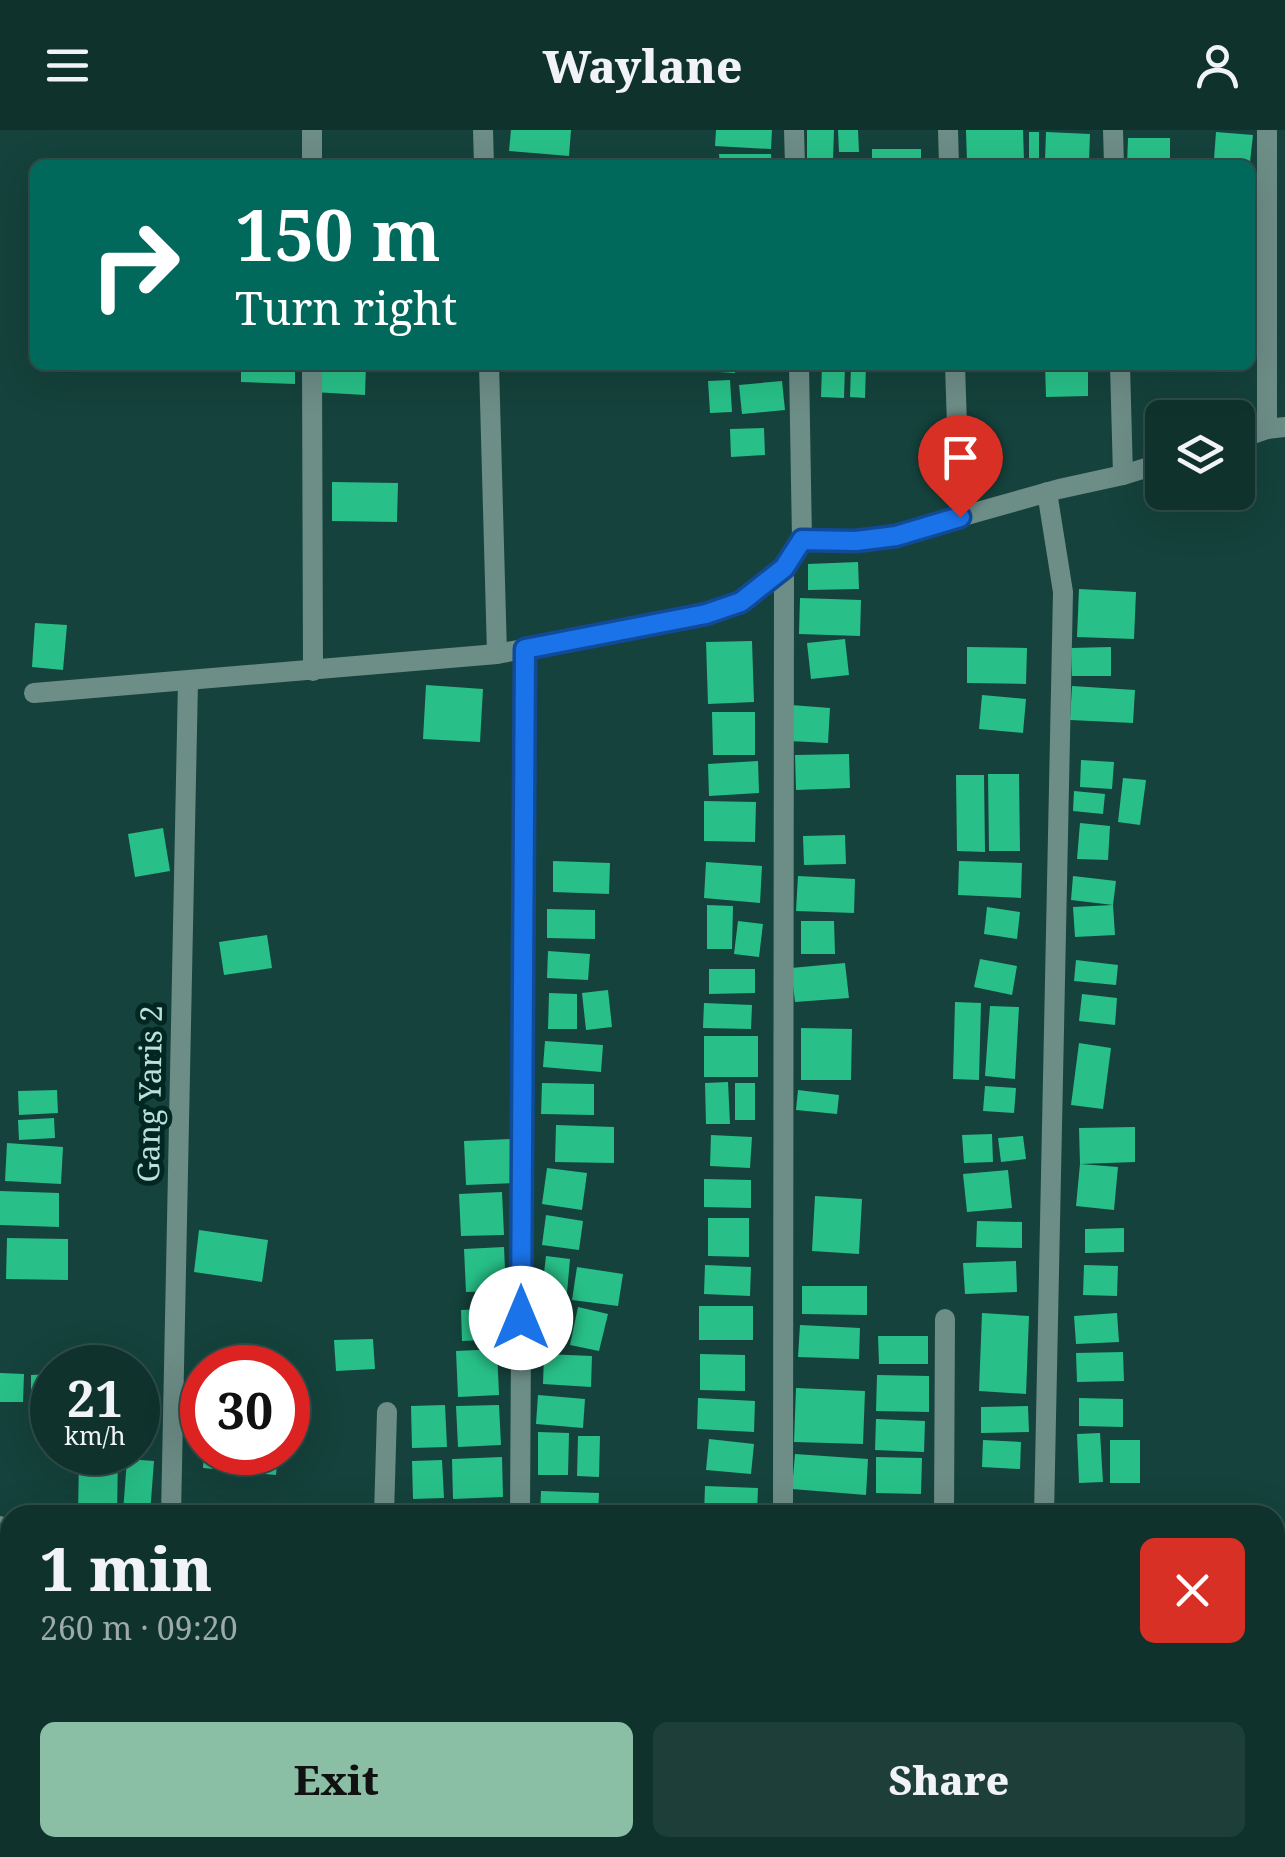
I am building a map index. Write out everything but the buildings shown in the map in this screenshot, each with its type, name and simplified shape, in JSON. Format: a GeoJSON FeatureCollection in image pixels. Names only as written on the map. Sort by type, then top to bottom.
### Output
{"type":"FeatureCollection","features":[{"type":"Feature","properties":{"kind":"street"},"geometry":{"type":"LineString","coordinates":[[312,130],[312,160]]}},
{"type":"Feature","properties":{"kind":"street"},"geometry":{"type":"LineString","coordinates":[[483,130],[484,160]]}},
{"type":"Feature","properties":{"kind":"street"},"geometry":{"type":"LineString","coordinates":[[794,130],[795,160]]}},
{"type":"Feature","properties":{"kind":"street"},"geometry":{"type":"LineString","coordinates":[[948,130],[949,160]]}},
{"type":"Feature","properties":{"kind":"street"},"geometry":{"type":"LineString","coordinates":[[1113,130],[1114,160]]}},
{"type":"Feature","properties":{"kind":"street"},"geometry":{"type":"LineString","coordinates":[[1267,130],[1276,428]]}},
{"type":"Feature","properties":{"kind":"street"},"geometry":{"type":"LineString","coordinates":[[312,370],[313,671]]}},
{"type":"Feature","properties":{"kind":"street"},"geometry":{"type":"LineString","coordinates":[[490,370],[497,654]]}},
{"type":"Feature","properties":{"kind":"street"},"geometry":{"type":"LineString","coordinates":[[34,693],[497,654],[706,614],[741,602],[784,568],[802,540],[798,370]]}},
{"type":"Feature","properties":{"kind":"street"},"geometry":{"type":"LineString","coordinates":[[956,370],[960,517]]}},
{"type":"Feature","properties":{"kind":"street"},"geometry":{"type":"LineString","coordinates":[[1120,370],[1123,476]]}},
{"type":"Feature","properties":{"kind":"street"},"geometry":{"type":"LineString","coordinates":[[802,540],[882,538],[1145,469]]}},
{"type":"Feature","properties":{"kind":"street"},"geometry":{"type":"LineString","coordinates":[[1044,1505],[1062,592],[1047,492]]}},
{"type":"Feature","properties":{"kind":"street"},"geometry":{"type":"LineString","coordinates":[[783,1505],[784,568]]}},
{"type":"Feature","properties":{"kind":"street"},"geometry":{"type":"LineString","coordinates":[[520,1505],[525,649]]}},
{"type":"Feature","properties":{"kind":"street","name":"Gang Yaris 2"},"geometry":{"type":"LineString","coordinates":[[171,1505],[188,681]]}},
{"type":"Feature","properties":{"kind":"street"},"geometry":{"type":"LineString","coordinates":[[944,1505],[945,1320]]}},
{"type":"Feature","properties":{"kind":"street"},"geometry":{"type":"LineString","coordinates":[[384,1505],[388,1412]]}},
{"type":"Feature","properties":{"kind":"street"},"geometry":{"type":"LineString","coordinates":[[0,1526],[0,1612]]}},
{"type":"Feature","properties":{"kind":"route"},"geometry":{"type":"LineString","coordinates":[[521,1318],[525,649],[706,614],[741,602],[784,568],[802,540],[856,541],[896,536],[960,517]]}}]}
